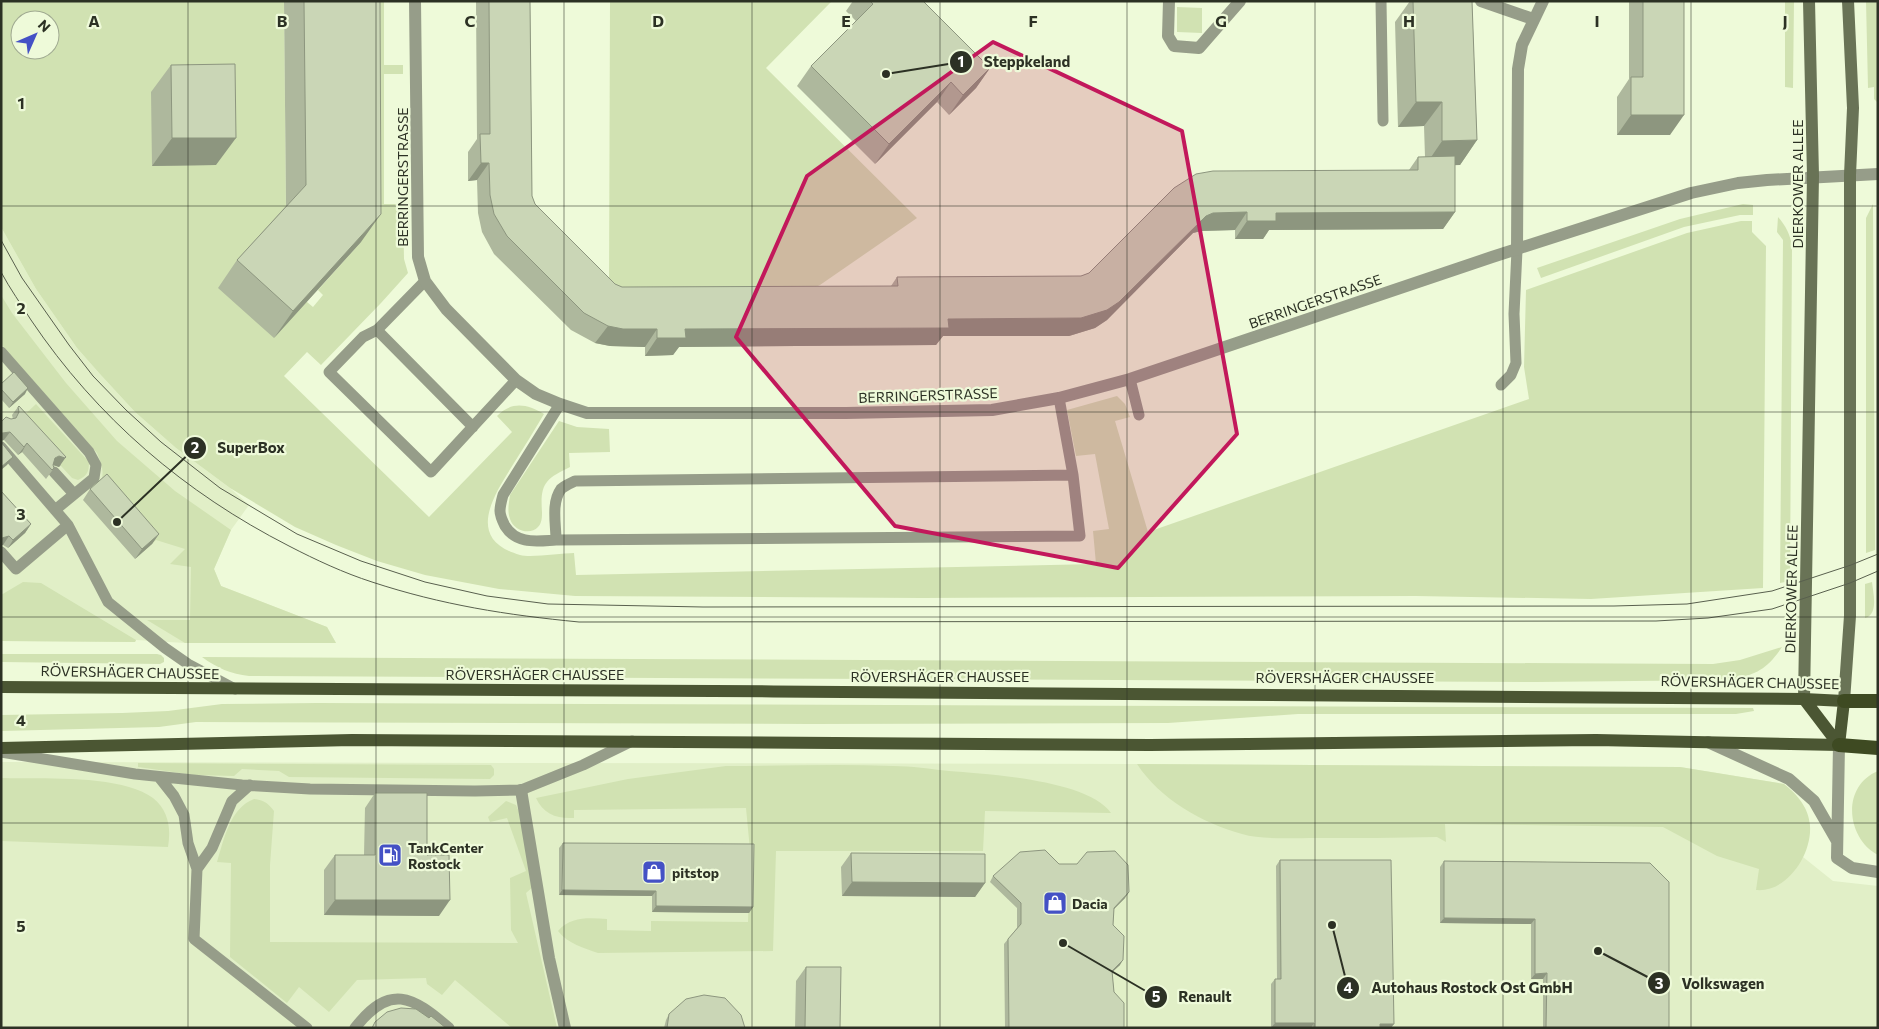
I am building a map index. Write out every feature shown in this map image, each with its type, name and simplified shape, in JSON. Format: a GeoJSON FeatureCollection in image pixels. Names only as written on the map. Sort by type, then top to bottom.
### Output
{"type":"FeatureCollection","features":[{"type":"Feature","properties":{"kind":"highway","name":"RÖVERSHÄGER CHAUSSEE"},"geometry":{"type":"LineString","coordinates":[[1844,700],[1878,701]]}},
{"type":"Feature","properties":{"kind":"highway"},"geometry":{"type":"LineString","coordinates":[[1840,745],[1878,748]]}},
{"type":"Feature","properties":{"kind":"main road","name":"DIERKOWER ALLEE"},"geometry":{"type":"LineString","coordinates":[[1804,698],[1813,176],[1809,1]]}},
{"type":"Feature","properties":{"kind":"main road"},"geometry":{"type":"LineString","coordinates":[[1840,745],[1850,616],[1850,175],[1853,108],[1848,1]]}},
{"type":"Feature","properties":{"kind":"main road","name":"RÖVERSHÄGER CHAUSSEE"},"geometry":{"type":"LineString","coordinates":[[1,687],[236,690],[1480,694],[1844,700]]}},
{"type":"Feature","properties":{"kind":"main road"},"geometry":{"type":"LineString","coordinates":[[1804,698],[1840,745]]}},
{"type":"Feature","properties":{"kind":"main road"},"geometry":{"type":"LineString","coordinates":[[1,748],[352,740],[1150,746],[1596,740],[1840,745]]}},
{"type":"Feature","properties":{"kind":"street","name":"BERRINGERSTRASSE"},"geometry":{"type":"LineString","coordinates":[[415,1],[418,257],[425,281],[446,309],[516,380],[536,394],[587,412],[846,413],[992,410],[1059,398],[1130,379],[1691,193],[1738,183],[1813,176],[1850,175]]}},
{"type":"Feature","properties":{"kind":"street"},"geometry":{"type":"LineString","coordinates":[[1169,1],[1168,36],[1174,46],[1199,48],[1240,1]]}},
{"type":"Feature","properties":{"kind":"street"},"geometry":{"type":"LineString","coordinates":[[1482,1],[1533,19]]}},
{"type":"Feature","properties":{"kind":"street"},"geometry":{"type":"LineString","coordinates":[[1517,250],[1518,69],[1522,45],[1543,1]]}},
{"type":"Feature","properties":{"kind":"street"},"geometry":{"type":"LineString","coordinates":[[1850,175],[1878,174]]}},
{"type":"Feature","properties":{"kind":"street"},"geometry":{"type":"LineString","coordinates":[[1707,742],[1789,779],[1814,801],[1837,841]]}},
{"type":"Feature","properties":{"kind":"street"},"geometry":{"type":"LineString","coordinates":[[1840,745],[1837,858],[1852,868],[1878,872]]}},
{"type":"Feature","properties":{"kind":"street"},"geometry":{"type":"LineString","coordinates":[[521,790],[550,958],[565,1028]]}},
{"type":"Feature","properties":{"kind":"lane"},"geometry":{"type":"LineString","coordinates":[[1381,1],[1383,121]]}},
{"type":"Feature","properties":{"kind":"lane"},"geometry":{"type":"LineString","coordinates":[[1501,385],[1511,375],[1516,363],[1514,314],[1517,250]]}},
{"type":"Feature","properties":{"kind":"lane"},"geometry":{"type":"LineString","coordinates":[[425,281],[377,330],[363,337],[329,372],[431,472],[516,380]]}},
{"type":"Feature","properties":{"kind":"lane"},"geometry":{"type":"LineString","coordinates":[[377,330],[473,427]]}},
{"type":"Feature","properties":{"kind":"lane"},"geometry":{"type":"LineString","coordinates":[[1,352],[89,452],[96,465],[94,478],[55,510]]}},
{"type":"Feature","properties":{"kind":"lane"},"geometry":{"type":"LineString","coordinates":[[1130,379],[1139,414]]}},
{"type":"Feature","properties":{"kind":"lane"},"geometry":{"type":"LineString","coordinates":[[560,404],[504,495],[500,511],[503,524],[511,534],[519,539],[531,542],[556,540],[1080,536],[1073,475],[1059,398]]}},
{"type":"Feature","properties":{"kind":"lane"},"geometry":{"type":"LineString","coordinates":[[1,447],[68,525],[108,602],[188,664],[236,690]]}},
{"type":"Feature","properties":{"kind":"lane"},"geometry":{"type":"LineString","coordinates":[[54,472],[74,494]]}},
{"type":"Feature","properties":{"kind":"lane"},"geometry":{"type":"LineString","coordinates":[[556,540],[556,500],[562,488],[575,481],[1073,475]]}},
{"type":"Feature","properties":{"kind":"lane"},"geometry":{"type":"LineString","coordinates":[[1,552],[16,568],[68,525]]}},
{"type":"Feature","properties":{"kind":"lane"},"geometry":{"type":"LineString","coordinates":[[1,752],[159,777],[250,785],[310,789],[475,791],[521,790],[584,765],[633,741]]}},
{"type":"Feature","properties":{"kind":"lane"},"geometry":{"type":"LineString","coordinates":[[159,777],[174,796],[184,815],[188,843],[197,869],[194,939],[307,1028]]}},
{"type":"Feature","properties":{"kind":"lane"},"geometry":{"type":"LineString","coordinates":[[197,869],[212,848],[232,801],[250,785]]}},
{"type":"Feature","properties":{"kind":"lane"},"geometry":{"type":"LineString","coordinates":[[356,1028],[368,1012],[380,1004],[395,999],[412,1001],[427,1009],[449,1028]]}},
{"type":"Feature","properties":{"kind":"highlighted area"},"geometry":{"type":"Polygon","coordinates":[[[993,42],[1182,131],[1237,434],[1118,568],[895,526],[736,337],[807,176],[993,42]]]}},
{"type":"Feature","properties":{"kind":"shaded area"},"geometry":{"type":"Polygon","coordinates":[[[1,1],[284,1],[286,212],[307,302],[313,307],[323,295],[318,290],[361,242],[360,1],[384,1],[384,65],[403,65],[403,74],[384,74],[384,204],[403,204],[404,259],[408,273],[321,365],[307,352],[284,376],[429,517],[512,432],[497,416],[508,408],[526,406],[544,414],[492,502],[488,515],[488,527],[493,538],[503,548],[520,555],[538,556],[574,553],[576,575],[1096,564],[1093,531],[1109,529],[1095,454],[1076,456],[1067,410],[1117,396],[1125,404],[1130,417],[1115,421],[1148,532],[1529,399],[1524,367],[1526,290],[1687,233],[1741,221],[1752,221],[1752,232],[1766,246],[1763,588],[1591,599],[1416,596],[922,598],[575,596],[499,589],[425,575],[377,561],[295,527],[230,488],[176,448],[135,412],[77,348],[36,289],[1,227],[1,1]]]}},
{"type":"Feature","properties":{"kind":"shaded area"},"geometry":{"type":"Polygon","coordinates":[[[610,1],[832,1],[766,68],[917,218],[820,285],[799,295],[609,288],[610,1]]]}},
{"type":"Feature","properties":{"kind":"shaded area"},"geometry":{"type":"Polygon","coordinates":[[[1785,1],[1794,1],[1793,88],[1785,87],[1785,1]]]}},
{"type":"Feature","properties":{"kind":"shaded area"},"geometry":{"type":"Polygon","coordinates":[[[1866,1],[1878,1],[1878,103],[1874,99],[1874,87],[1868,88],[1866,1]]]}},
{"type":"Feature","properties":{"kind":"shaded area"},"geometry":{"type":"Polygon","coordinates":[[[1177,7],[1202,8],[1202,33],[1177,32],[1177,7]]]}},
{"type":"Feature","properties":{"kind":"shaded area"},"geometry":{"type":"Polygon","coordinates":[[[1743,204],[1753,205],[1753,215],[1740,215],[1684,227],[1541,278],[1537,268],[1680,219],[1743,204]]]}},
{"type":"Feature","properties":{"kind":"shaded area"},"geometry":{"type":"Polygon","coordinates":[[[1873,204],[1875,550],[1866,553],[1866,218],[1873,204]]]}},
{"type":"Feature","properties":{"kind":"shaded area"},"geometry":{"type":"Polygon","coordinates":[[[1778,217],[1787,230],[1792,246],[1790,581],[1780,583],[1783,240],[1777,232],[1778,217]]]}},
{"type":"Feature","properties":{"kind":"shaded area"},"geometry":{"type":"Polygon","coordinates":[[[1,227],[36,289],[77,348],[99,373],[135,412],[176,448],[230,488],[249,505],[231,530],[214,569],[221,586],[327,627],[336,643],[185,643],[136,640],[135,642],[1,641],[1,227]]]}},
{"type":"Feature","properties":{"kind":"shaded area"},"geometry":{"type":"Polygon","coordinates":[[[1,295],[12,313],[66,383],[117,441],[175,491],[231,530],[214,569],[221,586],[327,627],[336,643],[185,643],[147,620],[190,620],[191,567],[170,564],[185,549],[156,540],[152,544],[100,485],[102,469],[97,453],[1,344],[1,295]]]}},
{"type":"Feature","properties":{"kind":"shaded area"},"geometry":{"type":"Polygon","coordinates":[[[36,404],[89,462],[87,473],[78,480],[72,478],[19,420],[36,404]]]}},
{"type":"Feature","properties":{"kind":"shaded area"},"geometry":{"type":"Polygon","coordinates":[[[559,421],[577,427],[609,429],[610,452],[569,453],[570,467],[550,479],[543,489],[542,518],[539,525],[535,530],[531,531],[518,529],[510,519],[508,510],[510,495],[559,421]]]}},
{"type":"Feature","properties":{"kind":"shaded area"},"geometry":{"type":"Polygon","coordinates":[[[23,582],[41,583],[136,640],[135,642],[1,641],[1,595],[23,582]]]}},
{"type":"Feature","properties":{"kind":"shaded area"},"geometry":{"type":"Polygon","coordinates":[[[1872,582],[1874,608],[1869,616],[1865,618],[1865,584],[1872,582]]]}},
{"type":"Feature","properties":{"kind":"shaded area"},"geometry":{"type":"Polygon","coordinates":[[[1782,647],[1772,660],[1761,669],[1733,680],[1536,682],[249,676],[224,670],[202,657],[1713,664],[1740,660],[1782,647]]]}},
{"type":"Feature","properties":{"kind":"shaded area"},"geometry":{"type":"Polygon","coordinates":[[[1,654],[157,654],[164,658],[164,662],[160,664],[1,662],[1,654]]]}},
{"type":"Feature","properties":{"kind":"shaded area"},"geometry":{"type":"Polygon","coordinates":[[[222,704],[1753,708],[1754,711],[1736,714],[1298,714],[1168,723],[196,722],[159,727],[1,731],[1,715],[168,711],[222,704]]]}},
{"type":"Feature","properties":{"kind":"shaded area"},"geometry":{"type":"Polygon","coordinates":[[[1,762],[1680,767],[1784,784],[1805,808],[1810,825],[1803,857],[1833,881],[1878,886],[1878,1028],[1,1028],[1,762]]]}},
{"type":"Feature","properties":{"kind":"shaded area"},"geometry":{"type":"Polygon","coordinates":[[[138,763],[491,765],[494,769],[494,775],[490,779],[289,777],[279,771],[242,769],[234,776],[194,775],[138,767],[138,763]]]}},
{"type":"Feature","properties":{"kind":"shaded area"},"geometry":{"type":"Polygon","coordinates":[[[1137,764],[1680,767],[1784,784],[1798,797],[1805,807],[1809,819],[1810,837],[1802,859],[1787,878],[1778,885],[1756,890],[1759,869],[1717,856],[1663,827],[1445,824],[1446,842],[1437,837],[1259,837],[1227,829],[1183,808],[1157,788],[1137,764]]]}},
{"type":"Feature","properties":{"kind":"shaded area"},"geometry":{"type":"Polygon","coordinates":[[[726,766],[900,766],[988,774],[1060,786],[1099,802],[1111,813],[985,811],[983,851],[776,851],[773,951],[598,953],[566,939],[558,931],[574,920],[587,918],[607,919],[607,930],[651,931],[651,921],[748,922],[750,850],[746,808],[574,810],[574,818],[568,818],[547,812],[536,798],[628,779],[726,766]]]}},
{"type":"Feature","properties":{"kind":"shaded area"},"geometry":{"type":"Polygon","coordinates":[[[1878,771],[1878,855],[1867,847],[1859,837],[1854,825],[1852,812],[1853,800],[1858,788],[1866,778],[1878,771]]]}},
{"type":"Feature","properties":{"kind":"shaded area"},"geometry":{"type":"Polygon","coordinates":[[[1,778],[80,779],[102,781],[139,790],[153,798],[166,814],[169,827],[168,847],[1,841],[1,778]]]}},
{"type":"Feature","properties":{"kind":"shaded area"},"geometry":{"type":"Polygon","coordinates":[[[254,799],[266,802],[274,811],[270,865],[270,942],[518,943],[511,930],[510,878],[526,871],[507,818],[490,822],[488,817],[506,801],[516,805],[521,816],[534,886],[526,893],[557,1028],[512,1028],[455,980],[442,995],[427,984],[426,978],[357,980],[329,1012],[299,987],[287,1003],[230,957],[231,863],[217,862],[229,825],[239,809],[254,799]]]}},
{"type":"Feature","properties":{"kind":"building"},"geometry":{"type":"Polygon","coordinates":[[[304,1],[380,1],[381,214],[293,311],[237,260],[306,185],[304,1]]]}},
{"type":"Feature","properties":{"kind":"building"},"geometry":{"type":"Polygon","coordinates":[[[489,1],[530,1],[532,196],[535,204],[615,284],[622,287],[898,286],[897,277],[1081,276],[1089,273],[1174,188],[1196,174],[1213,171],[1418,170],[1418,157],[1455,156],[1455,212],[1276,213],[1276,221],[1247,221],[1247,212],[1213,213],[1206,216],[1119,302],[1107,310],[1081,318],[948,319],[949,328],[685,329],[686,338],[657,338],[657,329],[623,329],[608,326],[584,313],[507,236],[494,214],[490,195],[489,163],[481,163],[480,134],[490,134],[489,1]]]}},
{"type":"Feature","properties":{"kind":"building"},"geometry":{"type":"Polygon","coordinates":[[[870,1],[923,1],[990,68],[963,95],[951,82],[889,144],[811,66],[873,4],[870,1]]]}},
{"type":"Feature","properties":{"kind":"building"},"geometry":{"type":"Polygon","coordinates":[[[1413,1],[1472,1],[1477,140],[1442,141],[1442,102],[1416,102],[1413,1]]]}},
{"type":"Feature","properties":{"kind":"building"},"geometry":{"type":"Polygon","coordinates":[[[1643,1],[1684,1],[1684,115],[1631,115],[1631,77],[1643,77],[1643,1]]]}},
{"type":"Feature","properties":{"kind":"building"},"geometry":{"type":"Polygon","coordinates":[[[235,64],[236,138],[172,138],[171,65],[235,64]]]}},
{"type":"Feature","properties":{"kind":"building"},"geometry":{"type":"Polygon","coordinates":[[[14,372],[28,388],[13,402],[1,389],[1,384],[14,372]]]}},
{"type":"Feature","properties":{"kind":"building"},"geometry":{"type":"Polygon","coordinates":[[[19,406],[66,457],[59,456],[55,458],[52,470],[27,443],[24,447],[10,432],[2,433],[1,435],[1,422],[6,417],[16,418],[19,406]]]}},
{"type":"Feature","properties":{"kind":"building"},"geometry":{"type":"Polygon","coordinates":[[[1,442],[13,457],[1,467],[1,442]]]}},
{"type":"Feature","properties":{"kind":"building"},"geometry":{"type":"Polygon","coordinates":[[[107,474],[159,534],[142,549],[90,489],[107,474]]]}},
{"type":"Feature","properties":{"kind":"building"},"geometry":{"type":"Polygon","coordinates":[[[1,491],[31,524],[13,540],[9,536],[1,539],[1,491]]]}},
{"type":"Feature","properties":{"kind":"building","name":"TankCenter Rostock"},"geometry":{"type":"Polygon","coordinates":[[[375,793],[427,793],[427,855],[449,855],[450,900],[335,900],[335,855],[375,855],[375,793]]]}},
{"type":"Feature","properties":{"kind":"building","name":"pitstop"},"geometry":{"type":"Polygon","coordinates":[[[563,843],[754,844],[753,907],[656,906],[656,891],[562,890],[563,843]]]}},
{"type":"Feature","properties":{"kind":"building"},"geometry":{"type":"Polygon","coordinates":[[[1045,850],[1059,864],[1077,864],[1087,852],[1115,851],[1128,865],[1129,892],[1114,908],[1113,925],[1124,936],[1123,960],[1112,971],[1114,992],[1124,1003],[1124,1028],[1009,1028],[1008,939],[1021,924],[1021,903],[993,876],[1020,852],[1045,850]]]}},
{"type":"Feature","properties":{"kind":"building"},"geometry":{"type":"Polygon","coordinates":[[[851,853],[985,854],[985,883],[852,882],[851,853]]]}},
{"type":"Feature","properties":{"kind":"building"},"geometry":{"type":"Polygon","coordinates":[[[1280,860],[1391,860],[1394,1024],[1380,1024],[1380,1028],[1314,1028],[1314,1023],[1275,1023],[1275,979],[1281,979],[1280,860]]]}},
{"type":"Feature","properties":{"kind":"building"},"geometry":{"type":"Polygon","coordinates":[[[1444,861],[1650,863],[1669,882],[1669,1028],[1546,1028],[1547,973],[1535,974],[1535,919],[1444,918],[1444,861]]]}},
{"type":"Feature","properties":{"kind":"building"},"geometry":{"type":"Polygon","coordinates":[[[806,967],[841,967],[840,1028],[805,1028],[806,967]]]}},
{"type":"Feature","properties":{"kind":"building"},"geometry":{"type":"Polygon","coordinates":[[[704,995],[725,998],[741,1015],[745,1028],[667,1028],[669,1014],[686,999],[704,995]]]}},
{"type":"Feature","properties":{"kind":"building"},"geometry":{"type":"Polygon","coordinates":[[[401,1008],[416,1009],[429,1018],[431,1016],[446,1028],[372,1028],[375,1022],[387,1012],[401,1008]]]}},
{"type":"Feature","properties":{"kind":"tram line"},"geometry":{"type":"LineString","coordinates":[[1,240],[22,278],[93,376],[161,442],[220,488],[297,534],[361,561],[425,582],[487,596],[548,604],[703,607],[1614,606],[1687,604],[1772,591],[1878,554]]}},
{"type":"Feature","properties":{"kind":"tram line"},"geometry":{"type":"LineString","coordinates":[[1,272],[31,320],[57,356],[114,421],[179,477],[214,502],[289,546],[351,575],[424,597],[500,612],[579,622],[1656,621],[1708,618],[1772,609],[1850,583],[1878,571]]}},
{"type":"Feature","properties":{"kind":"place","name":"Steppkeland"},"geometry":{"type":"Point","coordinates":[886,74]}},
{"type":"Feature","properties":{"kind":"place","name":"SuperBox"},"geometry":{"type":"Point","coordinates":[117,522]}},
{"type":"Feature","properties":{"kind":"place","name":"TankCenter Rostock"},"geometry":{"type":"Point","coordinates":[390,855]}},
{"type":"Feature","properties":{"kind":"place","name":"pitstop"},"geometry":{"type":"Point","coordinates":[654,872]}},
{"type":"Feature","properties":{"kind":"place","name":"Dacia"},"geometry":{"type":"Point","coordinates":[1055,903]}},
{"type":"Feature","properties":{"kind":"place","name":"Autohaus Rostock Ost GmbH"},"geometry":{"type":"Point","coordinates":[1332,925]}},
{"type":"Feature","properties":{"kind":"place","name":"Renault"},"geometry":{"type":"Point","coordinates":[1063,943]}},
{"type":"Feature","properties":{"kind":"place","name":"Volkswagen"},"geometry":{"type":"Point","coordinates":[1598,951]}}]}
